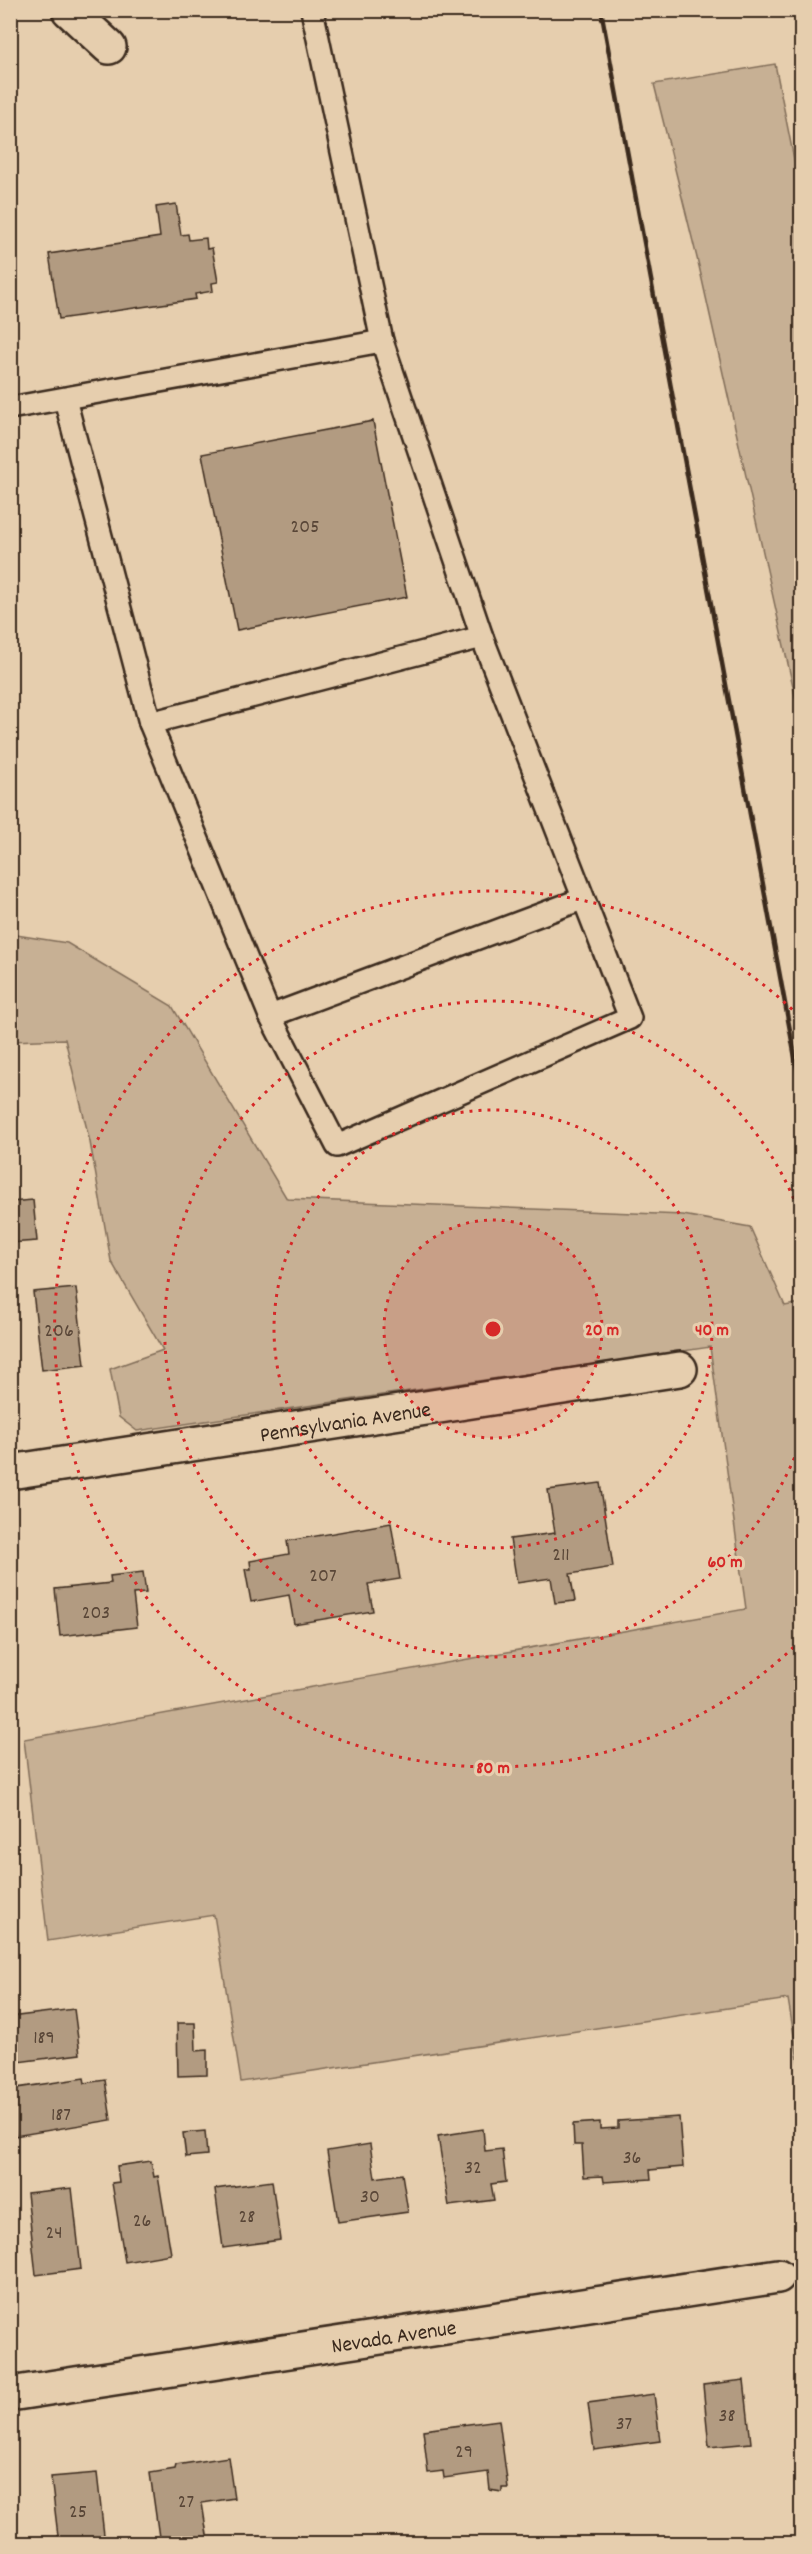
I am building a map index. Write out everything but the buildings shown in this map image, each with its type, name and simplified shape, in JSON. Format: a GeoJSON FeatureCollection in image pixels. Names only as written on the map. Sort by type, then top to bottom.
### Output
{"type":"FeatureCollection","features":[{"type":"Feature","properties":{"kind":"street"},"geometry":{"type":"LineString","coordinates":[[69,10],[109,47]]}},
{"type":"Feature","properties":{"kind":"street","name":"Pennsylvania Avenue"},"geometry":{"type":"LineString","coordinates":[[10,1472],[680,1369]]}},
{"type":"Feature","properties":{"kind":"street","name":"Nevada Avenue"},"geometry":{"type":"LineString","coordinates":[[10,2394],[778,2276]]}},
{"type":"Feature","properties":{"kind":"lane"},"geometry":{"type":"LineString","coordinates":[[64,399],[150,723],[270,1016],[337,1146],[630,1018],[482,637],[382,341],[312,10]]}},
{"type":"Feature","properties":{"kind":"lane"},"geometry":{"type":"LineString","coordinates":[[10,408],[382,341]]}},
{"type":"Feature","properties":{"kind":"lane"},"geometry":{"type":"LineString","coordinates":[[150,723],[482,637]]}},
{"type":"Feature","properties":{"kind":"lane"},"geometry":{"type":"LineString","coordinates":[[270,1016],[582,899]]}},
{"type":"Feature","properties":{"kind":"shaded area"},"geometry":{"type":"Polygon","coordinates":[[[775,64],[802,199],[801,722],[699,266],[654,84],[775,64]]]}},
{"type":"Feature","properties":{"kind":"shaded area"},"geometry":{"type":"Polygon","coordinates":[[[10,934],[67,943],[172,1006],[287,1199],[683,1215],[750,1227],[785,1306],[801,1303],[801,2078],[788,1999],[241,2082],[214,1915],[48,1941],[24,1739],[746,1609],[710,1347],[137,1431],[119,1417],[110,1369],[163,1350],[111,1261],[90,1142],[65,1039],[11,1041],[10,934]]]}},
{"type":"Feature","properties":{"kind":"railway"},"geometry":{"type":"LineString","coordinates":[[601,10],[802,1095]]}}]}
